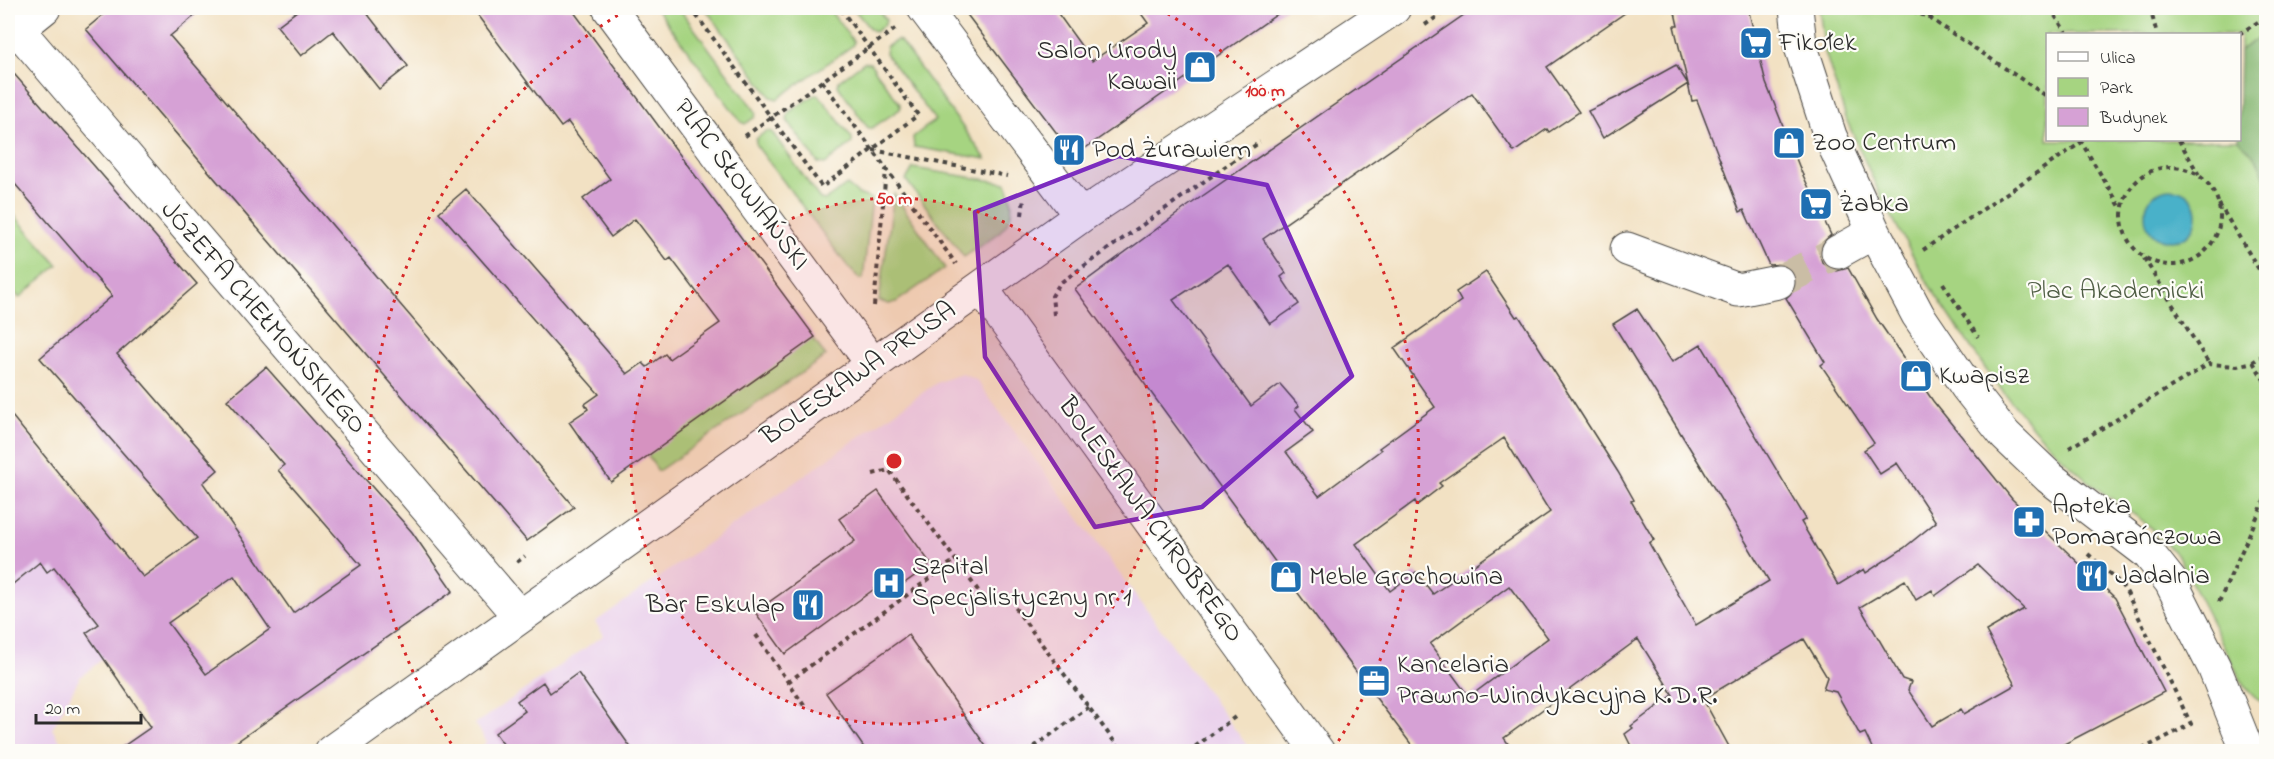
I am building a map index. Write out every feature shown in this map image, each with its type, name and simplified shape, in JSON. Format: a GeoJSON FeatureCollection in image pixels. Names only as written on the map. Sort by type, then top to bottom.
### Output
{"type":"FeatureCollection","features":[{"type":"Feature","properties":{"kind":"street"},"geometry":{"type":"LineString","coordinates":[[10,28],[44,8]]}},
{"type":"Feature","properties":{"kind":"street","name":"PLAC SŁOWIAŃSKI"},"geometry":{"type":"LineString","coordinates":[[609,8],[872,363]]}},
{"type":"Feature","properties":{"kind":"street"},"geometry":{"type":"LineString","coordinates":[[924,8],[1081,216]]}},
{"type":"Feature","properties":{"kind":"street","name":"BOLESŁAWA PRUSA"},"geometry":{"type":"LineString","coordinates":[[331,752],[872,363],[971,279],[1081,216],[1394,8]]}},
{"type":"Feature","properties":{"kind":"street"},"geometry":{"type":"LineString","coordinates":[[1796,8],[1800,44],[1830,136],[1874,232],[1918,315],[1967,387],[2005,435],[2050,478],[2148,553],[2171,582],[2214,667],[2248,752]]}},
{"type":"Feature","properties":{"kind":"street","name":"JÓZEFA CHEŁMOŃSKIEGO"},"geometry":{"type":"LineString","coordinates":[[10,28],[520,617]]}},
{"type":"Feature","properties":{"kind":"street"},"geometry":{"type":"LineString","coordinates":[[1838,252],[1874,232]]}},
{"type":"Feature","properties":{"kind":"street"},"geometry":{"type":"LineString","coordinates":[[1628,249],[1738,290],[1778,282]]}},
{"type":"Feature","properties":{"kind":"street","name":"BOLESŁAWA CHROBREGO"},"geometry":{"type":"LineString","coordinates":[[971,279],[1318,752]]}},
{"type":"Feature","properties":{"kind":"street"},"geometry":{"type":"LineString","coordinates":[[2257,752],[2266,747]]}},
{"type":"Feature","properties":{"kind":"path"},"geometry":{"type":"LineString","coordinates":[[691,8],[822,187],[918,115],[840,8]]}},
{"type":"Feature","properties":{"kind":"path"},"geometry":{"type":"LineString","coordinates":[[1421,28],[1450,8]]}},
{"type":"Feature","properties":{"kind":"path"},"geometry":{"type":"LineString","coordinates":[[1904,8],[1928,17],[2046,97]]}},
{"type":"Feature","properties":{"kind":"path"},"geometry":{"type":"LineString","coordinates":[[1928,17],[1964,8]]}},
{"type":"Feature","properties":{"kind":"path"},"geometry":{"type":"LineString","coordinates":[[2050,8],[2066,33]]}},
{"type":"Feature","properties":{"kind":"path"},"geometry":{"type":"LineString","coordinates":[[2150,8],[2157,33]]}},
{"type":"Feature","properties":{"kind":"path"},"geometry":{"type":"LineString","coordinates":[[2241,33],[2266,17]]}},
{"type":"Feature","properties":{"kind":"path"},"geometry":{"type":"LineString","coordinates":[[742,138],[899,26],[906,35]]}},
{"type":"Feature","properties":{"kind":"path"},"geometry":{"type":"LineString","coordinates":[[822,81],[971,279]]}},
{"type":"Feature","properties":{"kind":"path"},"geometry":{"type":"LineString","coordinates":[[1054,315],[1052,296],[1060,283],[1265,138]]}},
{"type":"Feature","properties":{"kind":"path"},"geometry":{"type":"LineString","coordinates":[[1922,250],[2081,141],[2122,209]]}},
{"type":"Feature","properties":{"kind":"path"},"geometry":{"type":"LineString","coordinates":[[2180,141],[2199,175],[2211,186],[2219,204],[2266,281]]}},
{"type":"Feature","properties":{"kind":"path"},"geometry":{"type":"LineString","coordinates":[[872,150],[1011,176],[1004,167]]}},
{"type":"Feature","properties":{"kind":"path"},"geometry":{"type":"LineString","coordinates":[[2199,175],[2178,167],[2159,168],[2141,176],[2128,190],[2122,209],[2122,226],[2131,245],[2144,258],[2209,364]]}},
{"type":"Feature","properties":{"kind":"path"},"geometry":{"type":"LineString","coordinates":[[874,308],[886,169]]}},
{"type":"Feature","properties":{"kind":"path"},"geometry":{"type":"LineString","coordinates":[[1021,220],[1025,206],[1023,194]]}},
{"type":"Feature","properties":{"kind":"path"},"geometry":{"type":"LineString","coordinates":[[2144,258],[2163,265],[2179,265],[2200,256],[2213,242],[2220,224],[2219,204]]}},
{"type":"Feature","properties":{"kind":"path"},"geometry":{"type":"LineString","coordinates":[[1917,240],[1927,258]]}},
{"type":"Feature","properties":{"kind":"path"},"geometry":{"type":"LineString","coordinates":[[1939,277],[1982,343]]}},
{"type":"Feature","properties":{"kind":"path"},"geometry":{"type":"LineString","coordinates":[[867,299],[874,308],[882,312]]}},
{"type":"Feature","properties":{"kind":"path"},"geometry":{"type":"LineString","coordinates":[[2068,449],[2209,364],[2237,366],[2253,362],[2266,353]]}},
{"type":"Feature","properties":{"kind":"path"},"geometry":{"type":"LineString","coordinates":[[2253,362],[2266,383]]}},
{"type":"Feature","properties":{"kind":"path"},"geometry":{"type":"LineString","coordinates":[[2061,441],[2076,456]]}},
{"type":"Feature","properties":{"kind":"path"},"geometry":{"type":"LineString","coordinates":[[873,474],[889,470],[980,593]]}},
{"type":"Feature","properties":{"kind":"path"},"geometry":{"type":"LineString","coordinates":[[2213,596],[2217,605],[2266,497]]}},
{"type":"Feature","properties":{"kind":"path"},"geometry":{"type":"LineString","coordinates":[[788,682],[955,560]]}},
{"type":"Feature","properties":{"kind":"path"},"geometry":{"type":"LineString","coordinates":[[1015,608],[1122,752]]}},
{"type":"Feature","properties":{"kind":"path"},"geometry":{"type":"LineString","coordinates":[[756,635],[805,707]]}},
{"type":"Feature","properties":{"kind":"path"},"geometry":{"type":"LineString","coordinates":[[1027,752],[1089,707]]}},
{"type":"Feature","properties":{"kind":"path"},"geometry":{"type":"LineString","coordinates":[[1188,752],[1235,717]]}},
{"type":"Feature","properties":{"kind":"highlighted area"},"geometry":{"type":"Polygon","coordinates":[[[1119,156],[1267,185],[1352,376],[1202,507],[1095,527],[985,357],[975,212],[1119,156]]]}},
{"type":"Feature","properties":{"kind":"shaded area","name":"Szpital Specjalistyczny nr 1"},"geometry":{"type":"Polygon","coordinates":[[[962,374],[976,380],[1251,751],[474,752],[487,742],[475,724],[604,635],[595,622],[938,382],[962,374]]]}},
{"type":"Feature","properties":{"kind":"shaded area"},"geometry":{"type":"Polygon","coordinates":[[[8,470],[121,609],[86,632],[104,658],[80,677],[52,729],[62,744],[52,751],[8,751],[8,470]]]}},
{"type":"Feature","properties":{"kind":"green space"},"geometry":{"type":"Polygon","coordinates":[[[656,8],[679,8],[756,112],[755,117],[745,124],[741,122],[656,8]]]}},
{"type":"Feature","properties":{"kind":"green space"},"geometry":{"type":"Polygon","coordinates":[[[705,8],[828,8],[854,42],[852,46],[777,99],[771,97],[705,8]]]}},
{"type":"Feature","properties":{"kind":"green space"},"geometry":{"type":"Polygon","coordinates":[[[853,8],[877,8],[886,20],[885,24],[875,32],[853,8]]]}},
{"type":"Feature","properties":{"kind":"green space","name":"Plac Akademicki"},"geometry":{"type":"Polygon","coordinates":[[[1819,8],[2266,8],[2266,703],[2254,697],[2240,678],[2178,556],[2143,521],[2095,487],[2059,455],[1991,377],[1929,285],[1881,197],[1847,121],[1825,52],[1819,8]]]}},
{"type":"Feature","properties":{"kind":"green space"},"geometry":{"type":"Polygon","coordinates":[[[2266,33],[2266,182],[2256,159],[2239,141],[2241,141],[2241,49],[2266,33]]]}},
{"type":"Feature","properties":{"kind":"green space"},"geometry":{"type":"Polygon","coordinates":[[[897,40],[900,41],[986,159],[914,147],[913,137],[935,120],[885,53],[886,47],[897,40]]]}},
{"type":"Feature","properties":{"kind":"green space"},"geometry":{"type":"Polygon","coordinates":[[[864,62],[870,63],[900,104],[900,109],[872,128],[868,128],[838,86],[839,81],[864,62]]]}},
{"type":"Feature","properties":{"kind":"green space"},"geometry":{"type":"Polygon","coordinates":[[[815,95],[819,95],[852,138],[852,143],[825,164],[818,163],[787,120],[789,112],[815,95]]]}},
{"type":"Feature","properties":{"kind":"green space"},"geometry":{"type":"Polygon","coordinates":[[[766,131],[772,132],[820,199],[825,200],[847,185],[858,194],[872,199],[863,279],[860,279],[849,268],[756,145],[756,139],[766,131]]]}},
{"type":"Feature","properties":{"kind":"green space"},"geometry":{"type":"Polygon","coordinates":[[[913,168],[1006,183],[1012,209],[1009,219],[995,235],[964,257],[906,180],[913,168]]]}},
{"type":"Feature","properties":{"kind":"green space"},"geometry":{"type":"Polygon","coordinates":[[[894,194],[945,268],[896,302],[889,304],[879,301],[894,194]]]}},
{"type":"Feature","properties":{"kind":"green space"},"geometry":{"type":"Polygon","coordinates":[[[14,215],[58,265],[19,298],[8,283],[8,220],[14,215]]]}},
{"type":"Feature","properties":{"kind":"green space"},"geometry":{"type":"Polygon","coordinates":[[[808,332],[826,356],[658,471],[642,447],[808,332]]]}},
{"type":"Feature","properties":{"kind":"water"},"geometry":{"type":"Polygon","coordinates":[[[2171,189],[2185,193],[2193,201],[2197,215],[2193,229],[2185,237],[2171,241],[2157,237],[2149,229],[2145,215],[2149,201],[2157,193],[2171,189]]]}},
{"type":"Feature","properties":{"kind":"building"},"geometry":{"type":"Polygon","coordinates":[[[111,8],[204,8],[170,36],[574,507],[527,541],[86,29],[111,8]]]}},
{"type":"Feature","properties":{"kind":"building"},"geometry":{"type":"Polygon","coordinates":[[[301,8],[363,8],[408,66],[379,89],[333,31],[301,56],[277,26],[301,8]]]}},
{"type":"Feature","properties":{"kind":"building"},"geometry":{"type":"Polygon","coordinates":[[[472,8],[571,8],[815,337],[611,482],[569,422],[588,409],[585,404],[599,394],[439,212],[466,189],[627,374],[643,363],[647,367],[665,354],[669,359],[720,323],[671,258],[667,261],[635,219],[611,237],[583,199],[610,179],[568,122],[561,127],[472,8]]]}},
{"type":"Feature","properties":{"kind":"building"},"geometry":{"type":"Polygon","coordinates":[[[962,8],[1054,8],[1092,61],[1148,23],[1137,8],[1286,8],[1074,156],[962,8]]]}},
{"type":"Feature","properties":{"kind":"building"},"geometry":{"type":"Polygon","coordinates":[[[1474,8],[1632,8],[1547,67],[1579,112],[1549,132],[1547,129],[1514,152],[1472,93],[1263,239],[1286,273],[1281,277],[1299,304],[1270,324],[1228,264],[1173,300],[1251,406],[1280,384],[1299,406],[1295,409],[1313,432],[1286,452],[1319,496],[1435,407],[1394,348],[1461,301],[1456,292],[1486,272],[1516,317],[1519,316],[1618,472],[1634,500],[1631,501],[1654,540],[1649,543],[1696,625],[1769,581],[1613,324],[1637,309],[1672,362],[1701,344],[1806,519],[1801,522],[1838,585],[1864,569],[1866,573],[1904,548],[1936,522],[1897,463],[1880,474],[1864,450],[1874,443],[1821,365],[1825,362],[1786,298],[1796,289],[1796,278],[1785,264],[1769,265],[1744,210],[1740,212],[1697,100],[1692,101],[1674,26],[1678,26],[1674,8],[1748,8],[1766,83],[1801,171],[1831,235],[1822,243],[1819,252],[1822,262],[1837,271],[1848,268],[1877,319],[1933,401],[2012,499],[2115,598],[2164,692],[2049,752],[1874,752],[1865,733],[1860,735],[1836,692],[1823,689],[1827,677],[1804,639],[1703,699],[1732,752],[1634,752],[1625,734],[1633,728],[1631,726],[1673,695],[1638,639],[1504,738],[1514,752],[1417,752],[1075,289],[1188,206],[1474,8]],[[1504,438],[1439,483],[1442,486],[1417,505],[1415,501],[1356,544],[1390,591],[1416,572],[1433,594],[1550,512],[1504,438]],[[1978,565],[1935,596],[1932,590],[1916,600],[1905,580],[1860,607],[1902,679],[1911,682],[1908,690],[1932,726],[1961,709],[1964,714],[2015,685],[1986,631],[2024,609],[1978,565]],[[1509,586],[1430,644],[1469,697],[1548,638],[1509,586]]]}},
{"type":"Feature","properties":{"kind":"building"},"geometry":{"type":"Polygon","coordinates":[[[1676,65],[1688,84],[1603,138],[1588,111],[1676,65]]]}},
{"type":"Feature","properties":{"kind":"building"},"geometry":{"type":"Polygon","coordinates":[[[8,67],[197,284],[117,354],[218,470],[203,483],[293,613],[361,565],[278,470],[284,465],[227,400],[266,367],[412,532],[453,591],[222,752],[115,752],[151,727],[86,633],[99,624],[54,567],[47,572],[40,562],[8,588],[8,411],[143,577],[197,538],[40,358],[112,296],[8,176],[8,67]],[[234,576],[168,623],[206,674],[270,629],[234,576]]]}},
{"type":"Feature","properties":{"kind":"building"},"geometry":{"type":"Polygon","coordinates":[[[878,491],[931,564],[892,592],[884,582],[785,654],[755,612],[855,541],[839,519],[878,491]]]}},
{"type":"Feature","properties":{"kind":"building"},"geometry":{"type":"Polygon","coordinates":[[[908,635],[990,752],[867,752],[826,693],[908,635]]]}},
{"type":"Feature","properties":{"kind":"building"},"geometry":{"type":"Polygon","coordinates":[[[578,673],[634,752],[509,752],[495,733],[525,711],[517,701],[543,682],[550,693],[578,673]]]}},
{"type":"Feature","properties":{"kind":"tunnel"},"geometry":{"type":"LineString","coordinates":[[1778,282],[1838,252]]}},
{"type":"Feature","properties":{"kind":"place","name":"Fikołek"},"geometry":{"type":"Point","coordinates":[1756,43]}},
{"type":"Feature","properties":{"kind":"place","name":"Salon Urody Kawaii"},"geometry":{"type":"Point","coordinates":[1200,67]}},
{"type":"Feature","properties":{"kind":"place","name":"Zoo Centrum"},"geometry":{"type":"Point","coordinates":[1789,143]}},
{"type":"Feature","properties":{"kind":"place","name":"Pod Żurawiem"},"geometry":{"type":"Point","coordinates":[1069,150]}},
{"type":"Feature","properties":{"kind":"place","name":"Żabka"},"geometry":{"type":"Point","coordinates":[1816,204]}},
{"type":"Feature","properties":{"kind":"place","name":"Kwapisz"},"geometry":{"type":"Point","coordinates":[1916,376]}},
{"type":"Feature","properties":{"kind":"place","name":"Apteka Pomarańczowa"},"geometry":{"type":"Point","coordinates":[2029,522]}},
{"type":"Feature","properties":{"kind":"place","name":"Jadalnia"},"geometry":{"type":"Point","coordinates":[2092,576]}},
{"type":"Feature","properties":{"kind":"place","name":"Meble Grochowina"},"geometry":{"type":"Point","coordinates":[1286,577]}},
{"type":"Feature","properties":{"kind":"place","name":"Szpital Specjalistyczny nr 1"},"geometry":{"type":"Point","coordinates":[889,583]}},
{"type":"Feature","properties":{"kind":"place","name":"Bar Eskulap"},"geometry":{"type":"Point","coordinates":[808,605]}},
{"type":"Feature","properties":{"kind":"place","name":"Kancelaria Prawno-Windykacyjna K.D.R."},"geometry":{"type":"Point","coordinates":[1374,681]}}]}
